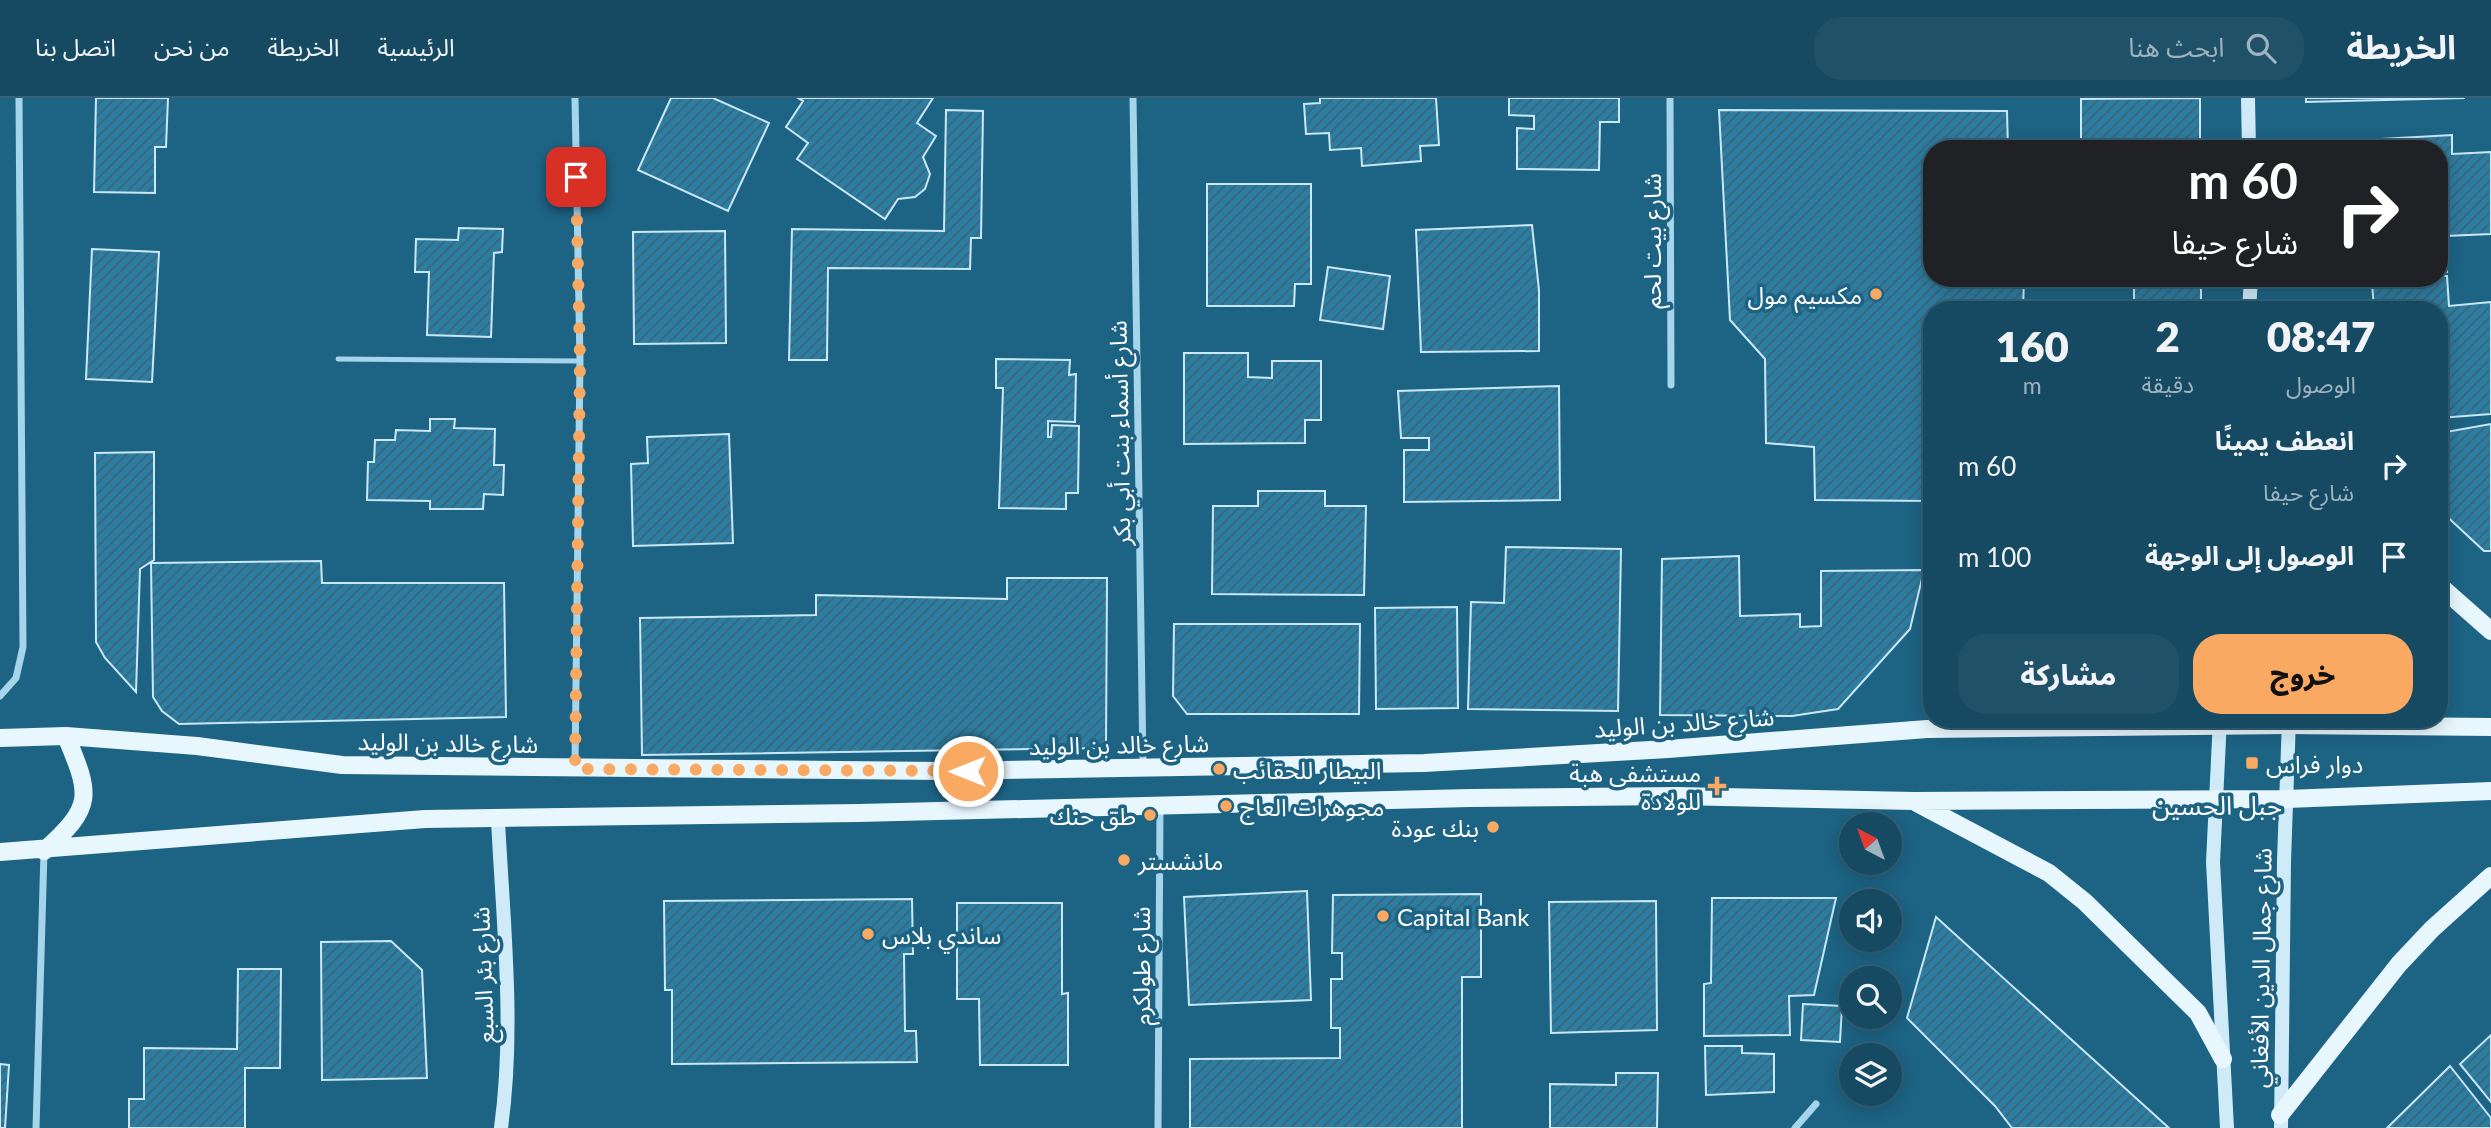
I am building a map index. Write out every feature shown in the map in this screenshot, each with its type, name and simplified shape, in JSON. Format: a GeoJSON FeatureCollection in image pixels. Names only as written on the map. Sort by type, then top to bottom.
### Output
{"type":"FeatureCollection","features":[{"type":"Feature","properties":{"kind":"main road"},"geometry":{"type":"LineString","coordinates":[[2448,593],[2491,631]]}},
{"type":"Feature","properties":{"kind":"main road","name":"شارع خالد بن الوليد"},"geometry":{"type":"LineString","coordinates":[[0,738],[66,736],[197,746],[342,765],[943,771],[1424,763],[1668,749],[1923,725]]}},
{"type":"Feature","properties":{"kind":"main road","name":"شارع خالد بن الوليد"},"geometry":{"type":"LineString","coordinates":[[2448,726],[2491,727]]}},
{"type":"Feature","properties":{"kind":"main road"},"geometry":{"type":"LineString","coordinates":[[44,851],[70,828],[80,812],[85,794],[82,774],[66,736]]}},
{"type":"Feature","properties":{"kind":"main road"},"geometry":{"type":"LineString","coordinates":[[0,852],[44,851],[322,825],[425,819],[498,820],[1160,803],[1677,796],[1914,801],[2287,799],[2491,791]]}},
{"type":"Feature","properties":{"kind":"main road"},"geometry":{"type":"LineString","coordinates":[[1914,801],[2049,873],[2085,902],[2198,1013],[2223,1059]]}},
{"type":"Feature","properties":{"kind":"main road"},"geometry":{"type":"LineString","coordinates":[[2280,1121],[2399,964],[2432,929],[2491,876]]}},
{"type":"Feature","properties":{"kind":"street"},"geometry":{"type":"LineString","coordinates":[[0,696],[16,678],[23,647],[19,98]]}},
{"type":"Feature","properties":{"kind":"street"},"geometry":{"type":"LineString","coordinates":[[575,98],[580,361],[575,769]]}},
{"type":"Feature","properties":{"kind":"street","name":"شارع أسماء بنت أبي بكر"},"geometry":{"type":"LineString","coordinates":[[1133,98],[1143,768]]}},
{"type":"Feature","properties":{"kind":"street","name":"شارع بيت لحم"},"geometry":{"type":"LineString","coordinates":[[1670,98],[1671,385]]}},
{"type":"Feature","properties":{"kind":"street"},"geometry":{"type":"LineString","coordinates":[[2248,98],[2249,140]]}},
{"type":"Feature","properties":{"kind":"street"},"geometry":{"type":"LineString","coordinates":[[2251,301],[2252,287]]}},
{"type":"Feature","properties":{"kind":"street"},"geometry":{"type":"LineString","coordinates":[[2252,295],[2254,301]]}},
{"type":"Feature","properties":{"kind":"street","name":"شارع جمال الدين الأفغاني"},"geometry":{"type":"LineString","coordinates":[[2220,728],[2213,862],[2227,1128]]}},
{"type":"Feature","properties":{"kind":"street","name":"شارع جمال الدين الأفغاني"},"geometry":{"type":"LineString","coordinates":[[2280,1121],[2289,728]]}},
{"type":"Feature","properties":{"kind":"street","name":"شارع طولكرم"},"geometry":{"type":"LineString","coordinates":[[1157,1128],[1160,803]]}},
{"type":"Feature","properties":{"kind":"street","name":"شارع بئر السبع"},"geometry":{"type":"LineString","coordinates":[[498,820],[507,1024],[506,1088],[501,1128]]}},
{"type":"Feature","properties":{"kind":"street"},"geometry":{"type":"LineString","coordinates":[[36,1128],[44,851]]}},
{"type":"Feature","properties":{"kind":"street"},"geometry":{"type":"LineString","coordinates":[[1795,1128],[1816,1104]]}},
{"type":"Feature","properties":{"kind":"lane"},"geometry":{"type":"LineString","coordinates":[[338,359],[580,361]]}},
{"type":"Feature","properties":{"kind":"building"},"geometry":{"type":"Polygon","coordinates":[[[96,98],[168,98],[166,147],[155,147],[155,193],[94,192],[96,98]]]}},
{"type":"Feature","properties":{"kind":"building"},"geometry":{"type":"Polygon","coordinates":[[[671,98],[713,98],[769,123],[728,211],[638,170],[671,98]]]}},
{"type":"Feature","properties":{"kind":"building"},"geometry":{"type":"Polygon","coordinates":[[[798,98],[933,98],[917,123],[936,136],[923,157],[930,174],[925,189],[915,197],[898,199],[885,219],[797,159],[808,143],[786,127],[803,101],[798,98]]]}},
{"type":"Feature","properties":{"kind":"building"},"geometry":{"type":"Polygon","coordinates":[[[1320,98],[1436,98],[1439,145],[1420,146],[1421,161],[1362,166],[1361,148],[1330,150],[1329,133],[1306,134],[1304,104],[1320,103],[1320,98]]]}},
{"type":"Feature","properties":{"kind":"building"},"geometry":{"type":"Polygon","coordinates":[[[1509,98],[1619,98],[1619,122],[1600,122],[1599,170],[1517,169],[1517,128],[1534,129],[1534,116],[1509,115],[1509,98]]]}},
{"type":"Feature","properties":{"kind":"building"},"geometry":{"type":"Polygon","coordinates":[[[2200,98],[2200,140],[2081,140],[2081,99],[2200,98]]]}},
{"type":"Feature","properties":{"kind":"building"},"geometry":{"type":"Polygon","coordinates":[[[2306,98],[2465,98],[2306,102],[2306,98]]]}},
{"type":"Feature","properties":{"kind":"building"},"geometry":{"type":"Polygon","coordinates":[[[946,110],[983,111],[981,238],[971,238],[970,269],[828,268],[827,360],[789,360],[792,229],[944,231],[946,110]]]}},
{"type":"Feature","properties":{"kind":"building","name":"مكسيم مول"},"geometry":{"type":"Polygon","coordinates":[[[1719,110],[2007,111],[2008,140],[1923,140],[1923,287],[2024,287],[2023,301],[1923,301],[1923,501],[1815,500],[1814,447],[1766,443],[1765,359],[1730,320],[1719,110]]]}},
{"type":"Feature","properties":{"kind":"building"},"geometry":{"type":"Polygon","coordinates":[[[2452,135],[2452,154],[2491,152],[2491,234],[2448,236],[2448,140],[2363,140],[2452,135]]]}},
{"type":"Feature","properties":{"kind":"building"},"geometry":{"type":"Polygon","coordinates":[[[1207,184],[1311,184],[1311,284],[1295,284],[1294,306],[1207,306],[1207,184]]]}},
{"type":"Feature","properties":{"kind":"building"},"geometry":{"type":"Polygon","coordinates":[[[1532,225],[1539,290],[1539,351],[1421,352],[1416,230],[1532,225]]]}},
{"type":"Feature","properties":{"kind":"building"},"geometry":{"type":"Polygon","coordinates":[[[459,228],[503,229],[502,252],[494,253],[491,337],[427,335],[429,272],[415,272],[416,239],[458,240],[459,228]]]}},
{"type":"Feature","properties":{"kind":"building"},"geometry":{"type":"Polygon","coordinates":[[[725,231],[726,343],[634,344],[633,232],[725,231]]]}},
{"type":"Feature","properties":{"kind":"building"},"geometry":{"type":"Polygon","coordinates":[[[92,249],[159,252],[152,382],[86,379],[92,249]]]}},
{"type":"Feature","properties":{"kind":"building"},"geometry":{"type":"Polygon","coordinates":[[[1328,267],[1390,276],[1383,329],[1320,320],[1328,267]]]}},
{"type":"Feature","properties":{"kind":"building"},"geometry":{"type":"Polygon","coordinates":[[[2134,287],[2201,287],[2201,301],[2134,301],[2134,287]]]}},
{"type":"Feature","properties":{"kind":"building"},"geometry":{"type":"Polygon","coordinates":[[[2372,287],[2448,287],[2449,306],[2491,302],[2491,414],[2448,417],[2448,301],[2373,301],[2372,287]]]}},
{"type":"Feature","properties":{"kind":"building"},"geometry":{"type":"Polygon","coordinates":[[[1184,353],[1248,353],[1248,377],[1272,378],[1272,361],[1321,361],[1321,420],[1305,420],[1305,443],[1184,444],[1184,353]]]}},
{"type":"Feature","properties":{"kind":"building"},"geometry":{"type":"Polygon","coordinates":[[[996,359],[1070,360],[1069,375],[1076,374],[1075,422],[1048,421],[1048,437],[1051,437],[1052,425],[1079,426],[1078,493],[1066,493],[1066,509],[999,508],[1003,388],[996,388],[996,359]]]}},
{"type":"Feature","properties":{"kind":"building"},"geometry":{"type":"Polygon","coordinates":[[[1559,386],[1560,500],[1404,502],[1404,450],[1429,450],[1429,438],[1401,438],[1398,391],[1559,386]]]}},
{"type":"Feature","properties":{"kind":"building"},"geometry":{"type":"Polygon","coordinates":[[[430,419],[455,419],[454,428],[495,429],[494,465],[504,465],[503,495],[484,494],[483,509],[430,509],[430,501],[367,500],[368,462],[374,462],[375,440],[395,440],[396,430],[430,431],[430,419]]]}},
{"type":"Feature","properties":{"kind":"building"},"geometry":{"type":"Polygon","coordinates":[[[2491,424],[2491,551],[2484,551],[2448,517],[2448,432],[2491,424]]]}},
{"type":"Feature","properties":{"kind":"building"},"geometry":{"type":"Polygon","coordinates":[[[729,434],[733,543],[633,546],[631,464],[648,463],[647,437],[729,434]]]}},
{"type":"Feature","properties":{"kind":"building"},"geometry":{"type":"Polygon","coordinates":[[[154,452],[154,560],[140,569],[136,692],[105,658],[96,642],[95,453],[154,452]]]}},
{"type":"Feature","properties":{"kind":"building"},"geometry":{"type":"Polygon","coordinates":[[[1258,491],[1325,491],[1325,506],[1366,506],[1364,595],[1212,594],[1213,506],[1258,506],[1258,491]]]}},
{"type":"Feature","properties":{"kind":"building"},"geometry":{"type":"Polygon","coordinates":[[[1506,547],[1621,549],[1618,711],[1468,709],[1471,602],[1504,603],[1506,547]]]}},
{"type":"Feature","properties":{"kind":"building"},"geometry":{"type":"Polygon","coordinates":[[[1739,556],[1740,616],[1800,614],[1800,627],[1821,626],[1821,571],[1923,570],[1923,574],[1910,629],[1838,709],[1792,716],[1660,715],[1662,559],[1739,556]]]}},
{"type":"Feature","properties":{"kind":"building"},"geometry":{"type":"Polygon","coordinates":[[[321,561],[322,583],[504,583],[506,717],[179,724],[162,711],[153,697],[151,563],[321,561]]]}},
{"type":"Feature","properties":{"kind":"building"},"geometry":{"type":"Polygon","coordinates":[[[1007,578],[1107,578],[1106,748],[642,755],[640,618],[816,615],[816,595],[1007,599],[1007,578]]]}},
{"type":"Feature","properties":{"kind":"building"},"geometry":{"type":"Polygon","coordinates":[[[1457,607],[1458,708],[1376,709],[1375,608],[1457,607]]]}},
{"type":"Feature","properties":{"kind":"building"},"geometry":{"type":"Polygon","coordinates":[[[1174,624],[1360,624],[1359,714],[1187,714],[1173,696],[1174,624]]]}},
{"type":"Feature","properties":{"kind":"building"},"geometry":{"type":"Polygon","coordinates":[[[1307,891],[1311,1000],[1189,1005],[1184,897],[1307,891]]]}},
{"type":"Feature","properties":{"kind":"building"},"geometry":{"type":"Polygon","coordinates":[[[1481,894],[1481,977],[1462,977],[1462,1128],[1190,1128],[1190,1059],[1340,1058],[1340,1028],[1331,1028],[1331,979],[1342,979],[1342,953],[1332,953],[1333,895],[1481,894]]]}},
{"type":"Feature","properties":{"kind":"building"},"geometry":{"type":"Polygon","coordinates":[[[1712,898],[1836,898],[1814,995],[1789,996],[1790,1035],[1704,1036],[1704,984],[1711,983],[1712,898]]]}},
{"type":"Feature","properties":{"kind":"building"},"geometry":{"type":"Polygon","coordinates":[[[912,899],[913,954],[904,954],[905,1031],[916,1031],[917,1062],[672,1064],[672,990],[665,990],[664,901],[912,899]]]}},
{"type":"Feature","properties":{"kind":"building"},"geometry":{"type":"Polygon","coordinates":[[[1656,901],[1657,1030],[1551,1033],[1549,902],[1656,901]]]}},
{"type":"Feature","properties":{"kind":"building"},"geometry":{"type":"Polygon","coordinates":[[[957,903],[1062,903],[1062,994],[1068,993],[1068,1065],[980,1065],[979,999],[957,999],[957,903]]]}},
{"type":"Feature","properties":{"kind":"building"},"geometry":{"type":"Polygon","coordinates":[[[1936,917],[2169,1128],[2012,1128],[1995,1106],[1907,1018],[1936,917]]]}},
{"type":"Feature","properties":{"kind":"building"},"geometry":{"type":"Polygon","coordinates":[[[391,941],[422,970],[427,1078],[322,1080],[321,942],[391,941]]]}},
{"type":"Feature","properties":{"kind":"building"},"geometry":{"type":"Polygon","coordinates":[[[238,969],[281,969],[280,1068],[245,1068],[245,1128],[129,1128],[129,1099],[144,1099],[144,1048],[237,1049],[238,969]]]}},
{"type":"Feature","properties":{"kind":"building"},"geometry":{"type":"Polygon","coordinates":[[[1803,1004],[1839,1006],[1840,1042],[1801,1040],[1803,1004]]]}},
{"type":"Feature","properties":{"kind":"building"},"geometry":{"type":"Polygon","coordinates":[[[2491,1035],[2491,1102],[2460,1064],[2491,1035]]]}},
{"type":"Feature","properties":{"kind":"building"},"geometry":{"type":"Polygon","coordinates":[[[1705,1046],[1742,1046],[1742,1053],[1774,1054],[1774,1092],[1706,1095],[1705,1046]]]}},
{"type":"Feature","properties":{"kind":"building"},"geometry":{"type":"Polygon","coordinates":[[[0,1064],[9,1065],[5,1128],[0,1128],[0,1064]]]}},
{"type":"Feature","properties":{"kind":"building"},"geometry":{"type":"Polygon","coordinates":[[[2450,1066],[2491,1118],[2491,1128],[2387,1128],[2450,1066]]]}},
{"type":"Feature","properties":{"kind":"building"},"geometry":{"type":"Polygon","coordinates":[[[1616,1073],[1658,1073],[1657,1128],[1550,1128],[1550,1084],[1616,1085],[1616,1073]]]}},
{"type":"Feature","properties":{"kind":"place","name":"مكسيم مول"},"geometry":{"type":"Point","coordinates":[1876,294]}},
{"type":"Feature","properties":{"kind":"place","name":"دوار فراس"},"geometry":{"type":"Point","coordinates":[2252,763]}},
{"type":"Feature","properties":{"kind":"place","name":"البيطار للحقائب"},"geometry":{"type":"Point","coordinates":[1219,769]}},
{"type":"Feature","properties":{"kind":"place","name":"مستشفى هبة للولادة"},"geometry":{"type":"Point","coordinates":[1717,786]}},
{"type":"Feature","properties":{"kind":"place","name":"مجوهرات العاج"},"geometry":{"type":"Point","coordinates":[1226,806]}},
{"type":"Feature","properties":{"kind":"place","name":"طق حنك"},"geometry":{"type":"Point","coordinates":[1150,815]}},
{"type":"Feature","properties":{"kind":"place","name":"بنك عودة"},"geometry":{"type":"Point","coordinates":[1493,827]}},
{"type":"Feature","properties":{"kind":"place","name":"مانشستر"},"geometry":{"type":"Point","coordinates":[1124,860]}},
{"type":"Feature","properties":{"kind":"place","name":"Capital Bank"},"geometry":{"type":"Point","coordinates":[1383,916]}},
{"type":"Feature","properties":{"kind":"place","name":"ساندي بلاس"},"geometry":{"type":"Point","coordinates":[868,934]}},
{"type":"Feature","properties":{"kind":"district","name":"جبل الحسين"},"geometry":{"type":"Point","coordinates":[2217,805]}},
{"type":"Feature","properties":{"kind":"route"},"geometry":{"type":"LineString","coordinates":[[576,177],[580,361],[575,769],[968,771]]}}]}
